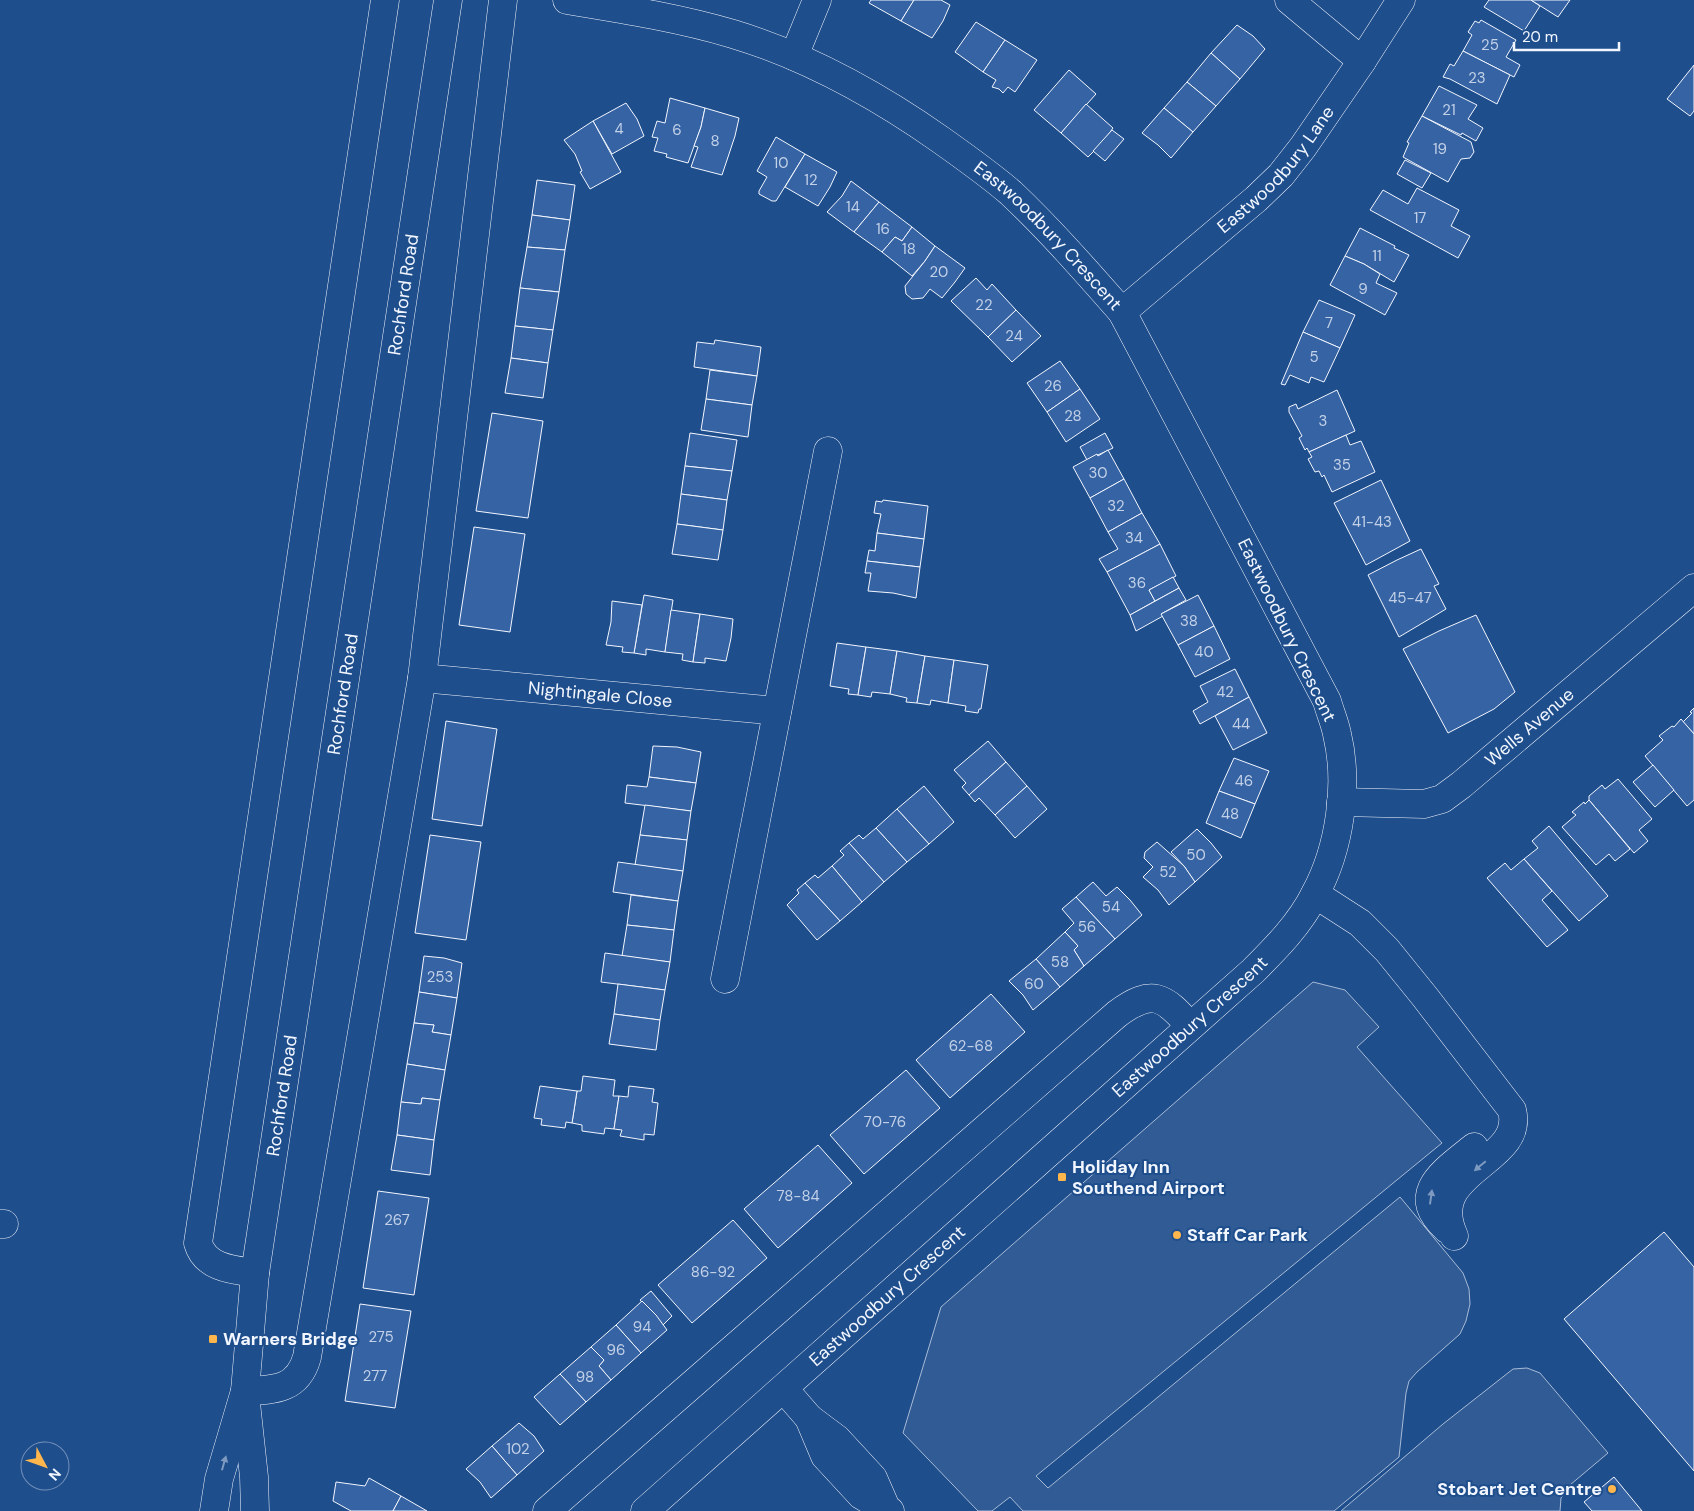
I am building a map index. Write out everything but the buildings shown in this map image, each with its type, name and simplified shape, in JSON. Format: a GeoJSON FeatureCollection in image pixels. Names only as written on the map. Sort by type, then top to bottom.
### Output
{"type":"FeatureCollection","features":[{"type":"Feature","properties":{"kind":"street"},"geometry":{"type":"LineString","coordinates":[[255,1273],[214,1264],[200,1251],[198,1235],[385,0]]}},
{"type":"Feature","properties":{"kind":"street","name":"Rochford Road"},"geometry":{"type":"LineString","coordinates":[[256,1511],[245,1391],[255,1273],[448,0]]}},
{"type":"Feature","properties":{"kind":"street"},"geometry":{"type":"LineString","coordinates":[[245,1391],[280,1388],[290,1384],[304,1368],[307,1357],[422,678],[503,0]]}},
{"type":"Feature","properties":{"kind":"street","name":"Eastwoodbury Crescent"},"geometry":{"type":"LineString","coordinates":[[567,0],[673,19],[733,34],[794,56],[832,73],[879,99],[923,127],[973,162],[1016,199],[1122,312],[1326,701],[1337,733],[1342,766],[1338,829],[1330,858],[1315,894],[1294,926],[1277,947],[1253,971],[645,1511]]}},
{"type":"Feature","properties":{"kind":"street"},"geometry":{"type":"LineString","coordinates":[[794,56],[817,0]]}},
{"type":"Feature","properties":{"kind":"street"},"geometry":{"type":"LineString","coordinates":[[1289,0],[1362,61]]}},
{"type":"Feature","properties":{"kind":"street","name":"Eastwoodbury Lane"},"geometry":{"type":"LineString","coordinates":[[1122,312],[1256,199],[1281,175],[1303,148],[1401,0]]}},
{"type":"Feature","properties":{"kind":"street"},"geometry":{"type":"LineString","coordinates":[[725,979],[828,451]]}},
{"type":"Feature","properties":{"kind":"street","name":"Wells Avenue"},"geometry":{"type":"LineString","coordinates":[[1341,802],[1424,804],[1442,799],[1462,785],[1694,588]]}},
{"type":"Feature","properties":{"kind":"street","name":"Nightingale Close"},"geometry":{"type":"LineString","coordinates":[[422,678],[777,711]]}},
{"type":"Feature","properties":{"kind":"street"},"geometry":{"type":"LineString","coordinates":[[1315,894],[1360,923],[1387,950],[1426,997],[1512,1110],[1513,1126],[1505,1143],[1461,1182],[1448,1202],[1449,1225],[1454,1236],[1438,1221],[1430,1207],[1430,1194],[1435,1182],[1496,1126],[1500,1112],[1500,1100],[1492,1085]]}},
{"type":"Feature","properties":{"kind":"street"},"geometry":{"type":"LineString","coordinates":[[547,1511],[1125,1008],[1133,1002],[1147,998],[1158,998],[1176,1009],[1190,1026]]}},
{"type":"Feature","properties":{"kind":"street"},"geometry":{"type":"LineString","coordinates":[[784,1389],[809,1418],[837,1438],[873,1478],[888,1510]]}},
{"type":"Feature","properties":{"kind":"street","name":"Rochford Road"},"geometry":{"type":"LineString","coordinates":[[214,1511],[219,1479],[245,1391]]}},
{"type":"Feature","properties":{"kind":"shaded area","name":"Staff Car Park"},"geometry":{"type":"Polygon","coordinates":[[[1313,982],[1345,990],[1379,1027],[1357,1047],[1442,1143],[1036,1476],[1048,1488],[1400,1197],[1463,1273],[1469,1289],[1470,1304],[1466,1321],[1460,1334],[1409,1381],[1399,1457],[1334,1511],[1023,1511],[1010,1497],[992,1511],[978,1511],[903,1433],[941,1307],[1313,982]]]}},
{"type":"Feature","properties":{"kind":"shaded area"},"geometry":{"type":"Polygon","coordinates":[[[1527,1368],[1540,1373],[1608,1453],[1570,1485],[1561,1498],[1560,1511],[1341,1511],[1443,1424],[1513,1369],[1527,1368]]]}},
{"type":"Feature","properties":{"kind":"place","name":"Holiday Inn Southend Airport"},"geometry":{"type":"Point","coordinates":[1062,1177]}},
{"type":"Feature","properties":{"kind":"place","name":"Staff Car Park"},"geometry":{"type":"Point","coordinates":[1177,1235]}},
{"type":"Feature","properties":{"kind":"place","name":"Warners Bridge"},"geometry":{"type":"Point","coordinates":[213,1339]}},
{"type":"Feature","properties":{"kind":"place","name":"Stobart Jet Centre"},"geometry":{"type":"Point","coordinates":[1612,1489]}}]}
